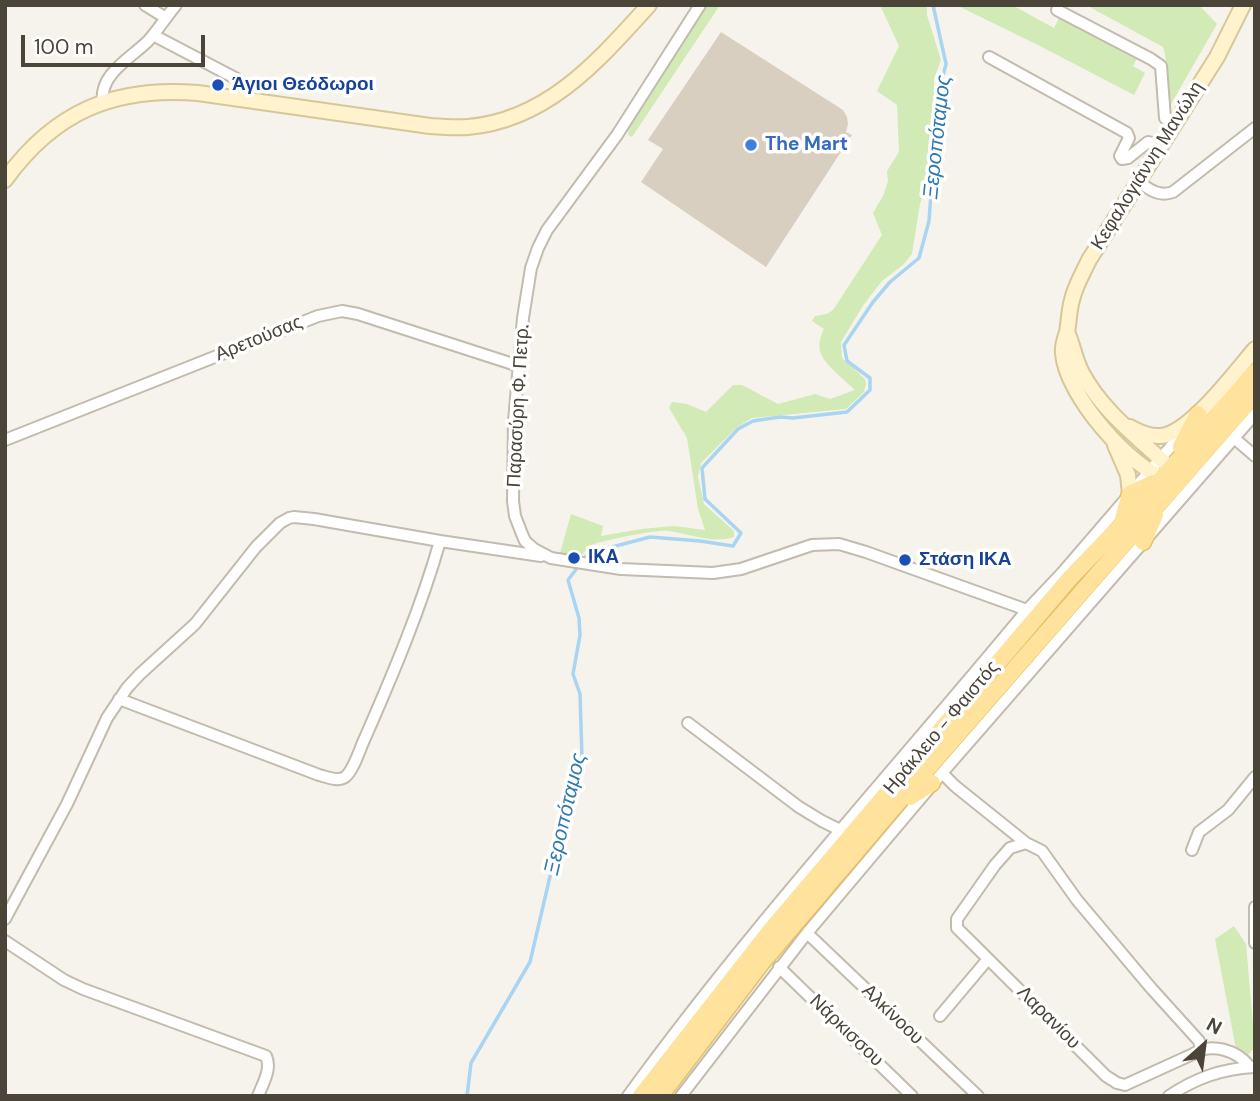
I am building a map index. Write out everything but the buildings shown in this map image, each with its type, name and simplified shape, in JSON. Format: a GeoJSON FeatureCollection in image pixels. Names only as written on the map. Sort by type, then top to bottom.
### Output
{"type":"FeatureCollection","features":[{"type":"Feature","properties":{"kind":"main road"},"geometry":{"type":"LineString","coordinates":[[5,180],[47,134],[75,115],[103,102],[140,93],[174,91],[430,126],[466,127],[498,121],[535,107],[564,89],[649,5]]}},
{"type":"Feature","properties":{"kind":"main road","name":"Κεφαλογιάννη Μανώλη"},"geometry":{"type":"LineString","coordinates":[[1168,471],[1129,455],[1095,418],[1078,394],[1069,377],[1063,352],[1071,302],[1082,274],[1217,57],[1243,5]]}},
{"type":"Feature","properties":{"kind":"main road","name":"Κεφαλογιάννη Μανώλη"},"geometry":{"type":"LineString","coordinates":[[1067,332],[1083,375],[1099,398],[1168,471]]}},
{"type":"Feature","properties":{"kind":"main road"},"geometry":{"type":"LineString","coordinates":[[1116,418],[1146,434],[1161,436],[1178,430],[1198,414],[1255,349]]}},
{"type":"Feature","properties":{"kind":"main road","name":"Ηράκλειο - Φαιστός"},"geometry":{"type":"LineString","coordinates":[[641,1096],[770,931],[990,671],[1255,372]]}},
{"type":"Feature","properties":{"kind":"main road","name":"Ηράκλειο - Φαιστός"},"geometry":{"type":"LineString","coordinates":[[660,1096],[763,961],[1160,503],[1168,471],[1255,394]]}},
{"type":"Feature","properties":{"kind":"main road"},"geometry":{"type":"LineString","coordinates":[[1168,471],[1198,414]]}},
{"type":"Feature","properties":{"kind":"main road"},"geometry":{"type":"LineString","coordinates":[[1112,438],[1128,475],[1130,494],[1122,524]]}},
{"type":"Feature","properties":{"kind":"main road"},"geometry":{"type":"LineString","coordinates":[[1130,494],[1168,471],[1222,452]]}},
{"type":"Feature","properties":{"kind":"main road"},"geometry":{"type":"LineString","coordinates":[[1143,542],[1160,503]]}},
{"type":"Feature","properties":{"kind":"main road"},"geometry":{"type":"LineString","coordinates":[[962,689],[990,671]]}},
{"type":"Feature","properties":{"kind":"main road"},"geometry":{"type":"LineString","coordinates":[[893,808],[937,778]]}},
{"type":"Feature","properties":{"kind":"street"},"geometry":{"type":"LineString","coordinates":[[145,5],[166,18]]}},
{"type":"Feature","properties":{"kind":"street"},"geometry":{"type":"LineString","coordinates":[[103,102],[104,86],[112,74],[153,35],[176,5]]}},
{"type":"Feature","properties":{"kind":"street","name":"Παρασύρη Φ. Πετρ."},"geometry":{"type":"LineString","coordinates":[[700,5],[617,135],[547,230],[531,268],[514,421],[513,494],[515,516],[522,534],[530,546],[551,558],[621,569],[725,572],[812,545],[839,544],[1027,610]]}},
{"type":"Feature","properties":{"kind":"street"},"geometry":{"type":"LineString","coordinates":[[1057,10],[1161,66],[1164,118],[1175,126]]}},
{"type":"Feature","properties":{"kind":"street"},"geometry":{"type":"LineString","coordinates":[[153,35],[237,79],[243,84],[250,100]]}},
{"type":"Feature","properties":{"kind":"street"},"geometry":{"type":"LineString","coordinates":[[989,57],[1127,133],[1129,138],[1122,159],[1128,158],[1148,142],[1163,145]]}},
{"type":"Feature","properties":{"kind":"street"},"geometry":{"type":"LineString","coordinates":[[1139,182],[1160,194],[1173,192],[1255,128]]}},
{"type":"Feature","properties":{"kind":"street","name":"Αρετούσας"},"geometry":{"type":"LineString","coordinates":[[5,440],[318,316],[342,311],[519,366]]}},
{"type":"Feature","properties":{"kind":"street"},"geometry":{"type":"LineString","coordinates":[[681,1096],[779,967],[937,778],[1255,414]]}},
{"type":"Feature","properties":{"kind":"street"},"geometry":{"type":"LineString","coordinates":[[1234,438],[1255,456]]}},
{"type":"Feature","properties":{"kind":"street"},"geometry":{"type":"LineString","coordinates":[[628,1096],[746,943],[1027,610],[1130,494]]}},
{"type":"Feature","properties":{"kind":"street"},"geometry":{"type":"LineString","coordinates":[[5,919],[67,804],[107,718],[119,699],[140,674],[195,624],[256,547],[284,520],[295,517],[314,519],[551,558]]}},
{"type":"Feature","properties":{"kind":"street"},"geometry":{"type":"LineString","coordinates":[[119,699],[319,775],[334,779],[343,778],[352,766],[373,721],[418,608],[440,541]]}},
{"type":"Feature","properties":{"kind":"street"},"geometry":{"type":"LineString","coordinates":[[688,723],[799,807],[841,830]]}},
{"type":"Feature","properties":{"kind":"street"},"geometry":{"type":"LineString","coordinates":[[1192,850],[1199,832],[1228,810],[1255,777]]}},
{"type":"Feature","properties":{"kind":"street"},"geometry":{"type":"LineString","coordinates":[[937,778],[955,786],[1026,843],[1042,850],[1077,900],[1199,1041],[1201,1049],[1215,1048],[1233,1053],[1253,1067]]}},
{"type":"Feature","properties":{"kind":"street","name":"Λαρανίου"},"geometry":{"type":"LineString","coordinates":[[1026,843],[1010,848],[995,865],[957,919],[957,928],[1106,1076],[1117,1083],[1125,1085],[1201,1049]]}},
{"type":"Feature","properties":{"kind":"street"},"geometry":{"type":"LineString","coordinates":[[1255,907],[1255,943]]}},
{"type":"Feature","properties":{"kind":"street","name":"Αλκίνοου"},"geometry":{"type":"LineString","coordinates":[[807,933],[978,1096]]}},
{"type":"Feature","properties":{"kind":"street"},"geometry":{"type":"LineString","coordinates":[[5,941],[57,976],[83,989],[266,1056],[269,1062],[268,1070],[258,1096]]}},
{"type":"Feature","properties":{"kind":"street"},"geometry":{"type":"LineString","coordinates":[[940,1016],[988,959]]}},
{"type":"Feature","properties":{"kind":"street","name":"Νάρκισσου"},"geometry":{"type":"LineString","coordinates":[[779,967],[912,1096]]}},
{"type":"Feature","properties":{"kind":"street"},"geometry":{"type":"LineString","coordinates":[[1169,1096],[1201,1078],[1225,1070],[1253,1067]]}},
{"type":"Feature","properties":{"kind":"green space"},"geometry":{"type":"Polygon","coordinates":[[[706,5],[720,5],[632,137],[628,135],[629,127],[706,5]]]}},
{"type":"Feature","properties":{"kind":"green space"},"geometry":{"type":"Polygon","coordinates":[[[880,5],[927,5],[927,15],[941,60],[934,79],[935,143],[920,204],[912,254],[903,265],[882,281],[864,304],[841,342],[842,358],[865,379],[864,392],[846,409],[752,418],[736,428],[701,463],[698,477],[704,504],[734,531],[734,537],[710,539],[669,531],[654,532],[594,544],[578,559],[560,553],[571,514],[603,526],[601,536],[674,526],[705,530],[698,509],[687,438],[669,408],[672,402],[687,404],[706,412],[733,385],[742,385],[778,404],[815,394],[830,399],[855,390],[822,356],[819,345],[824,329],[812,321],[815,316],[833,310],[882,235],[873,213],[888,181],[887,171],[899,152],[897,105],[877,91],[899,46],[880,5]]]}},
{"type":"Feature","properties":{"kind":"green space"},"geometry":{"type":"Polygon","coordinates":[[[956,5],[1012,5],[1054,28],[1060,16],[1138,57],[1133,66],[1145,73],[1134,95],[956,5]]]}},
{"type":"Feature","properties":{"kind":"green space"},"geometry":{"type":"Polygon","coordinates":[[[1086,5],[1199,5],[1217,24],[1167,111],[1163,47],[1086,5]]]}},
{"type":"Feature","properties":{"kind":"green space"},"geometry":{"type":"Polygon","coordinates":[[[1234,926],[1246,944],[1255,1047],[1247,1056],[1237,1050],[1235,1044],[1215,939],[1234,926]]]}},
{"type":"Feature","properties":{"kind":"waterway","name":"Ξεροπόταμος"},"geometry":{"type":"LineString","coordinates":[[467,1096],[471,1063],[530,962],[559,838],[582,758],[580,694],[573,674],[580,635],[579,618],[568,580],[590,551],[650,537],[733,546],[741,533],[705,499],[702,468],[738,429],[753,421],[847,412],[870,390],[870,378],[847,361],[844,345],[890,282],[919,258],[929,221],[932,179],[942,135],[939,92],[946,64],[933,5]]}},
{"type":"Feature","properties":{"kind":"place","name":"Άγιοι Θεόδωροι"},"geometry":{"type":"Point","coordinates":[218,85]}},
{"type":"Feature","properties":{"kind":"place","name":"The Mart"},"geometry":{"type":"Point","coordinates":[751,145]}},
{"type":"Feature","properties":{"kind":"place","name":"IKA"},"geometry":{"type":"Point","coordinates":[574,558]}},
{"type":"Feature","properties":{"kind":"place","name":"Στάση ΙΚΑ"},"geometry":{"type":"Point","coordinates":[905,560]}}]}
